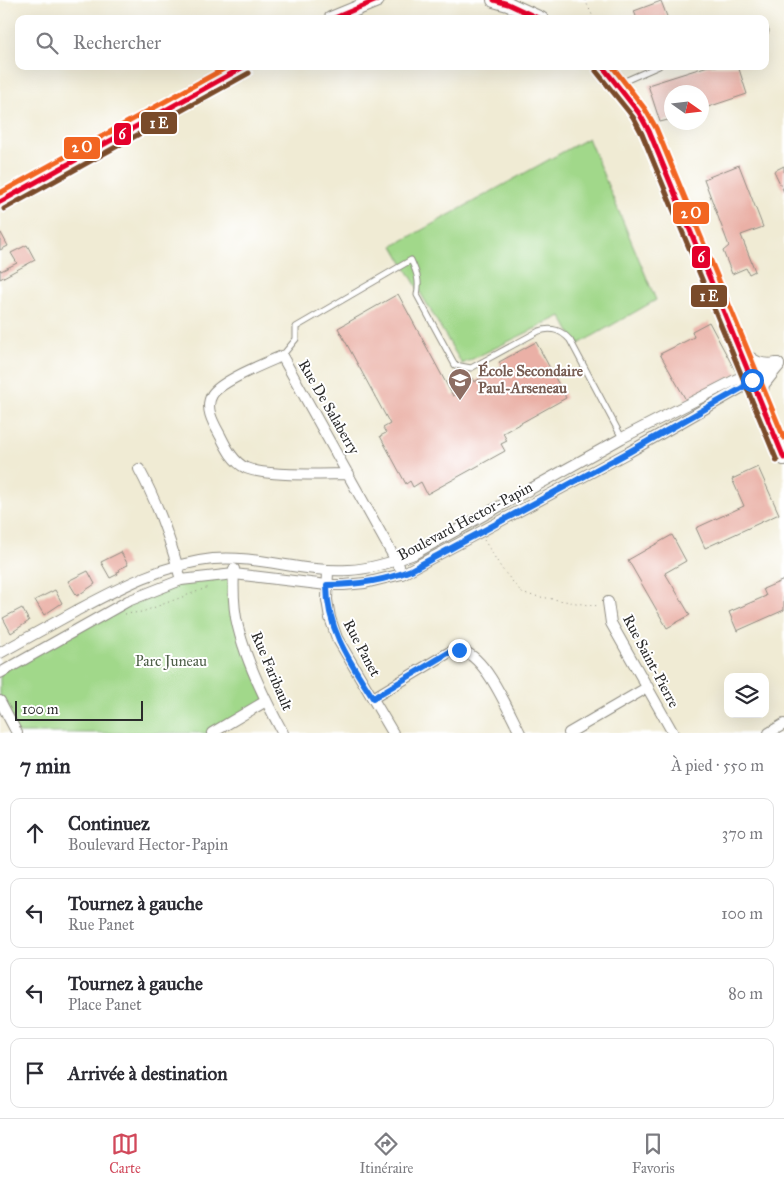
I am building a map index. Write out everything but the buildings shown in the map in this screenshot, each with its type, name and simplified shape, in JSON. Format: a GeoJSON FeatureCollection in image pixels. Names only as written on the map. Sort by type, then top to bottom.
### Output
{"type":"FeatureCollection","features":[{"type":"Feature","properties":{"kind":"main road"},"geometry":{"type":"LineString","coordinates":[[341,15],[377,0]]}},
{"type":"Feature","properties":{"kind":"main road"},"geometry":{"type":"LineString","coordinates":[[494,0],[532,15]]}},
{"type":"Feature","properties":{"kind":"main road"},"geometry":{"type":"LineString","coordinates":[[0,202],[238,70]]}},
{"type":"Feature","properties":{"kind":"main road"},"geometry":{"type":"LineString","coordinates":[[606,70],[639,112],[650,131],[784,458]]}},
{"type":"Feature","properties":{"kind":"main road"},"geometry":{"type":"LineString","coordinates":[[740,350],[756,364],[767,367],[780,363]]}},
{"type":"Feature","properties":{"kind":"main road"},"geometry":{"type":"LineString","coordinates":[[760,401],[762,384],[780,363]]}},
{"type":"Feature","properties":{"kind":"main road","name":"Boulevard Hector-Papin"},"geometry":{"type":"LineString","coordinates":[[752,380],[780,363]]}},
{"type":"Feature","properties":{"kind":"street","name":"Rue De Salaberry"},"geometry":{"type":"LineString","coordinates":[[349,474],[261,472],[246,468],[238,463],[224,443],[211,417],[211,396],[221,386],[282,356],[398,560],[402,574]]}},
{"type":"Feature","properties":{"kind":"street","name":"Boulevard Hector-Papin"},"geometry":{"type":"LineString","coordinates":[[0,654],[137,580],[177,566],[211,559],[234,559],[328,570],[367,569],[398,560],[414,554],[622,438],[737,379],[752,380]]}},
{"type":"Feature","properties":{"kind":"street","name":"Boulevard Hector-Papin"},"geometry":{"type":"LineString","coordinates":[[0,673],[128,601],[181,580],[234,574],[327,585],[365,583],[402,574],[629,452],[742,388],[752,380]]}},
{"type":"Feature","properties":{"kind":"street"},"geometry":{"type":"LineString","coordinates":[[622,438],[629,452]]}},
{"type":"Feature","properties":{"kind":"street"},"geometry":{"type":"LineString","coordinates":[[139,469],[153,495],[181,580]]}},
{"type":"Feature","properties":{"kind":"street","name":"Rue Faribault"},"geometry":{"type":"LineString","coordinates":[[234,559],[237,626],[266,701],[283,733]]}},
{"type":"Feature","properties":{"kind":"street","name":"Rue Panet"},"geometry":{"type":"LineString","coordinates":[[328,570],[327,600],[330,618],[337,638],[393,733]]}},
{"type":"Feature","properties":{"kind":"street","name":"Rue Saint-Pierre"},"geometry":{"type":"LineString","coordinates":[[608,602],[611,623],[673,733]]}},
{"type":"Feature","properties":{"kind":"street"},"geometry":{"type":"LineString","coordinates":[[373,698],[448,653],[459,650],[464,651],[473,656],[485,668],[520,733]]}},
{"type":"Feature","properties":{"kind":"street"},"geometry":{"type":"LineString","coordinates":[[569,733],[648,687]]}},
{"type":"Feature","properties":{"kind":"street"},"geometry":{"type":"LineString","coordinates":[[0,701],[17,733]]}},
{"type":"Feature","properties":{"kind":"street"},"geometry":{"type":"LineString","coordinates":[[212,733],[266,701]]}},
{"type":"Feature","properties":{"kind":"street"},"geometry":{"type":"LineString","coordinates":[[769,733],[784,724]]}},
{"type":"Feature","properties":{"kind":"lane"},"geometry":{"type":"LineString","coordinates":[[618,84],[650,70]]}},
{"type":"Feature","properties":{"kind":"lane"},"geometry":{"type":"LineString","coordinates":[[282,356],[296,339],[296,327],[411,260],[417,272],[419,283],[417,295],[454,365],[471,368],[539,331],[549,328],[557,330],[570,340],[622,438]]}},
{"type":"Feature","properties":{"kind":"path"},"geometry":{"type":"LineString","coordinates":[[585,0],[592,15]]}},
{"type":"Feature","properties":{"kind":"path"},"geometry":{"type":"LineString","coordinates":[[480,533],[502,569],[523,594],[594,606],[608,602]]}},
{"type":"Feature","properties":{"kind":"path"},"geometry":{"type":"LineString","coordinates":[[121,615],[142,612],[212,586]]}},
{"type":"Feature","properties":{"kind":"green space"},"geometry":{"type":"Polygon","coordinates":[[[588,138],[656,300],[577,345],[561,316],[462,364],[393,246],[588,138]]]}},
{"type":"Feature","properties":{"kind":"green space","name":"Parc Juneau"},"geometry":{"type":"Polygon","coordinates":[[[234,574],[237,626],[266,701],[212,733],[17,733],[0,701],[0,673],[101,616],[181,580],[234,574]]]}},
{"type":"Feature","properties":{"kind":"transit line","name":"6"},"geometry":{"type":"LineString","coordinates":[[341,15],[377,0]]}},
{"type":"Feature","properties":{"kind":"transit line","name":"6"},"geometry":{"type":"LineString","coordinates":[[494,0],[531,15]]}},
{"type":"Feature","properties":{"kind":"transit line"},"geometry":{"type":"LineString","coordinates":[[0,193],[222,70]]}},
{"type":"Feature","properties":{"kind":"transit line","name":"6"},"geometry":{"type":"LineString","coordinates":[[0,202],[238,70]]}},
{"type":"Feature","properties":{"kind":"transit line","name":"6"},"geometry":{"type":"LineString","coordinates":[[605,70],[639,113],[649,131],[784,458]]}},
{"type":"Feature","properties":{"kind":"transit line"},"geometry":{"type":"LineString","coordinates":[[615,70],[645,109],[656,128],[784,438]]}},
{"type":"Feature","properties":{"kind":"transit line"},"geometry":{"type":"LineString","coordinates":[[596,71],[633,117],[642,134],[777,461]]}},
{"type":"Feature","properties":{"kind":"transit line"},"geometry":{"type":"LineString","coordinates":[[4,209],[249,73]]}},
{"type":"Feature","properties":{"kind":"place","name":"École Secondaire Paul-Arseneau"},"geometry":{"type":"Point","coordinates":[460,401]}},
{"type":"Feature","properties":{"kind":"route"},"geometry":{"type":"LineString","coordinates":[[459,650],[448,653],[373,698],[337,638],[330,618],[327,585],[365,583],[390,578],[411,570],[629,452],[742,388],[752,380]]}}]}
